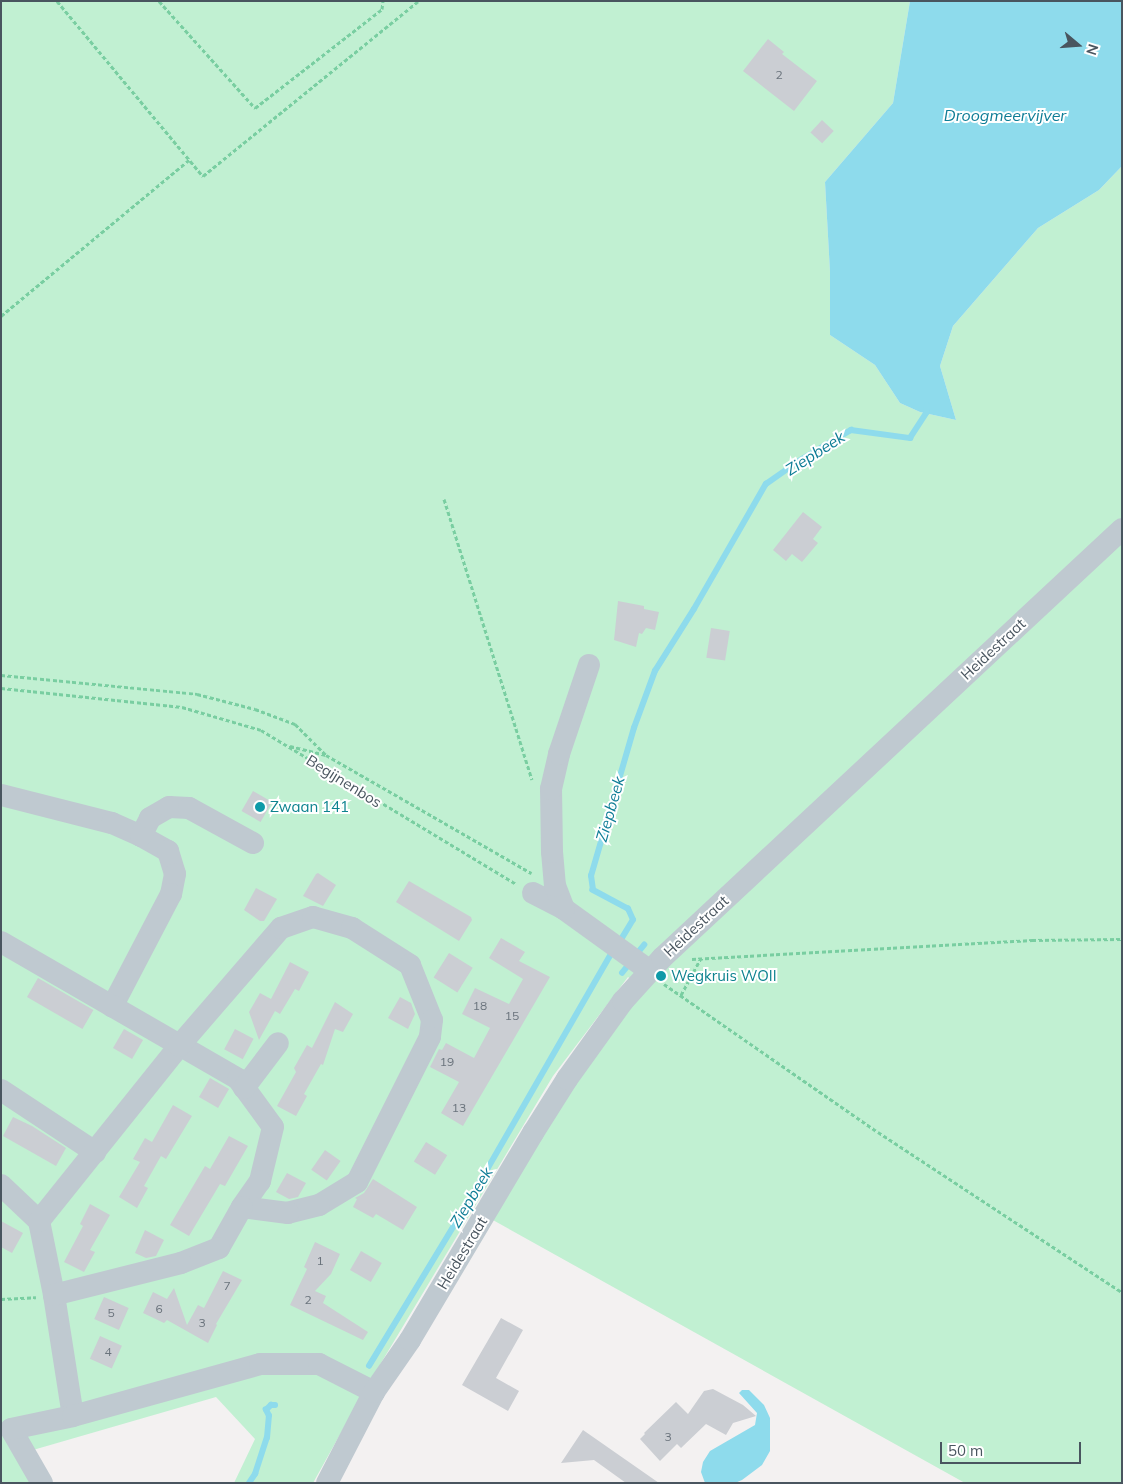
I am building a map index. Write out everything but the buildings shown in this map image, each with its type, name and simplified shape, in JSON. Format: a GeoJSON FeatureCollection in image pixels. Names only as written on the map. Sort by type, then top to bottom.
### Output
{"type":"FeatureCollection","features":[{"type":"Feature","properties":{"kind":"street","name":"Heidestraat"},"geometry":{"type":"LineString","coordinates":[[327,1483],[374,1392],[410,1340],[567,1079],[611,1017],[650,971],[1122,529]]}},
{"type":"Feature","properties":{"kind":"street"},"geometry":{"type":"LineString","coordinates":[[589,664],[559,754],[551,790],[552,852],[555,886],[549,901],[650,971]]}},
{"type":"Feature","properties":{"kind":"street"},"geometry":{"type":"LineString","coordinates":[[1,795],[112,823],[168,851],[175,874],[171,894],[112,1007]]}},
{"type":"Feature","properties":{"kind":"street"},"geometry":{"type":"LineString","coordinates":[[141,836],[150,818],[168,807],[189,808],[253,843]]}},
{"type":"Feature","properties":{"kind":"street"},"geometry":{"type":"LineString","coordinates":[[39,1221],[179,1046],[281,928],[313,917],[352,928],[410,965],[432,1020],[430,1037],[357,1182],[319,1205],[288,1213],[242,1207]]}},
{"type":"Feature","properties":{"kind":"street"},"geometry":{"type":"LineString","coordinates":[[1,942],[238,1079],[273,1127],[260,1181],[242,1207],[219,1248],[181,1262],[54,1295]]}},
{"type":"Feature","properties":{"kind":"street"},"geometry":{"type":"LineString","coordinates":[[244,1088],[278,1043]]}},
{"type":"Feature","properties":{"kind":"street"},"geometry":{"type":"LineString","coordinates":[[1,1090],[95,1152]]}},
{"type":"Feature","properties":{"kind":"street"},"geometry":{"type":"LineString","coordinates":[[1,1185],[39,1221],[54,1295],[73,1416]]}},
{"type":"Feature","properties":{"kind":"street"},"geometry":{"type":"LineString","coordinates":[[42,1483],[11,1429],[73,1416],[260,1364],[319,1364],[374,1392]]}},
{"type":"Feature","properties":{"kind":"path"},"geometry":{"type":"LineString","coordinates":[[56,1],[203,176],[418,1]]}},
{"type":"Feature","properties":{"kind":"path"},"geometry":{"type":"LineString","coordinates":[[159,1],[255,108],[382,9],[383,1]]}},
{"type":"Feature","properties":{"kind":"path"},"geometry":{"type":"LineString","coordinates":[[1,316],[190,159]]}},
{"type":"Feature","properties":{"kind":"path"},"geometry":{"type":"LineString","coordinates":[[444,500],[533,784]]}},
{"type":"Feature","properties":{"kind":"path"},"geometry":{"type":"LineString","coordinates":[[1,675],[197,694],[255,709],[294,724],[326,755],[536,876],[549,901]]}},
{"type":"Feature","properties":{"kind":"path","name":"Begijnenbos"},"geometry":{"type":"LineString","coordinates":[[1,688],[182,707],[262,730],[549,901]]}},
{"type":"Feature","properties":{"kind":"path"},"geometry":{"type":"LineString","coordinates":[[285,744],[326,755]]}},
{"type":"Feature","properties":{"kind":"path"},"geometry":{"type":"LineString","coordinates":[[683,959],[1032,940],[1122,939]]}},
{"type":"Feature","properties":{"kind":"path"},"geometry":{"type":"LineString","coordinates":[[680,995],[702,958]]}},
{"type":"Feature","properties":{"kind":"path"},"geometry":{"type":"LineString","coordinates":[[650,971],[680,995],[878,1132],[1122,1292]]}},
{"type":"Feature","properties":{"kind":"path"},"geometry":{"type":"LineString","coordinates":[[1,1299],[54,1295]]}},
{"type":"Feature","properties":{"kind":"green space"},"geometry":{"type":"Polygon","coordinates":[[[1,1],[910,1],[893,103],[825,182],[830,272],[830,335],[875,365],[900,403],[920,412],[956,420],[940,366],[953,326],[1038,228],[1099,190],[1122,166],[1122,1483],[965,1483],[491,1219],[568,1088],[644,989],[628,977],[553,1076],[363,1393],[313,1483],[234,1483],[255,1439],[216,1397],[33,1450],[48,1483],[1,1483],[1,1]]]}},
{"type":"Feature","properties":{"kind":"water","name":"Droogmeervijver"},"geometry":{"type":"Polygon","coordinates":[[[910,1],[1122,1],[1122,166],[1099,190],[1038,228],[953,326],[940,366],[956,420],[920,412],[900,403],[875,365],[830,335],[830,272],[825,182],[893,103],[910,1]]]}},
{"type":"Feature","properties":{"kind":"water"},"geometry":{"type":"Polygon","coordinates":[[[742,1390],[749,1390],[764,1405],[770,1418],[770,1451],[762,1465],[742,1480],[735,1483],[705,1483],[701,1472],[703,1462],[710,1451],[755,1425],[757,1413],[739,1393],[742,1390]]]}},
{"type":"Feature","properties":{"kind":"waterway","name":"Ziepbeek"},"geometry":{"type":"LineString","coordinates":[[622,938],[633,920],[628,909],[593,890],[591,876],[634,728],[655,671],[694,609],[766,484],[797,462],[851,430],[910,438],[926,413],[927,406]]}},
{"type":"Feature","properties":{"kind":"waterway"},"geometry":{"type":"LineString","coordinates":[[636,955],[644,945]]}},
{"type":"Feature","properties":{"kind":"waterway","name":"Ziepbeek"},"geometry":{"type":"LineString","coordinates":[[369,1366],[473,1194],[613,951]]}},
{"type":"Feature","properties":{"kind":"waterway"},"geometry":{"type":"LineString","coordinates":[[622,973],[630,963]]}},
{"type":"Feature","properties":{"kind":"waterway","name":"Ziepbeek"},"geometry":{"type":"LineString","coordinates":[[249,1483],[255,1474],[267,1438],[269,1416],[266,1410],[271,1405],[275,1405]]}},
{"type":"Feature","properties":{"kind":"place","name":"Zwaan 141"},"geometry":{"type":"Point","coordinates":[260,807]}},
{"type":"Feature","properties":{"kind":"place","name":"Wegkruis WOII"},"geometry":{"type":"Point","coordinates":[661,976]}}]}
